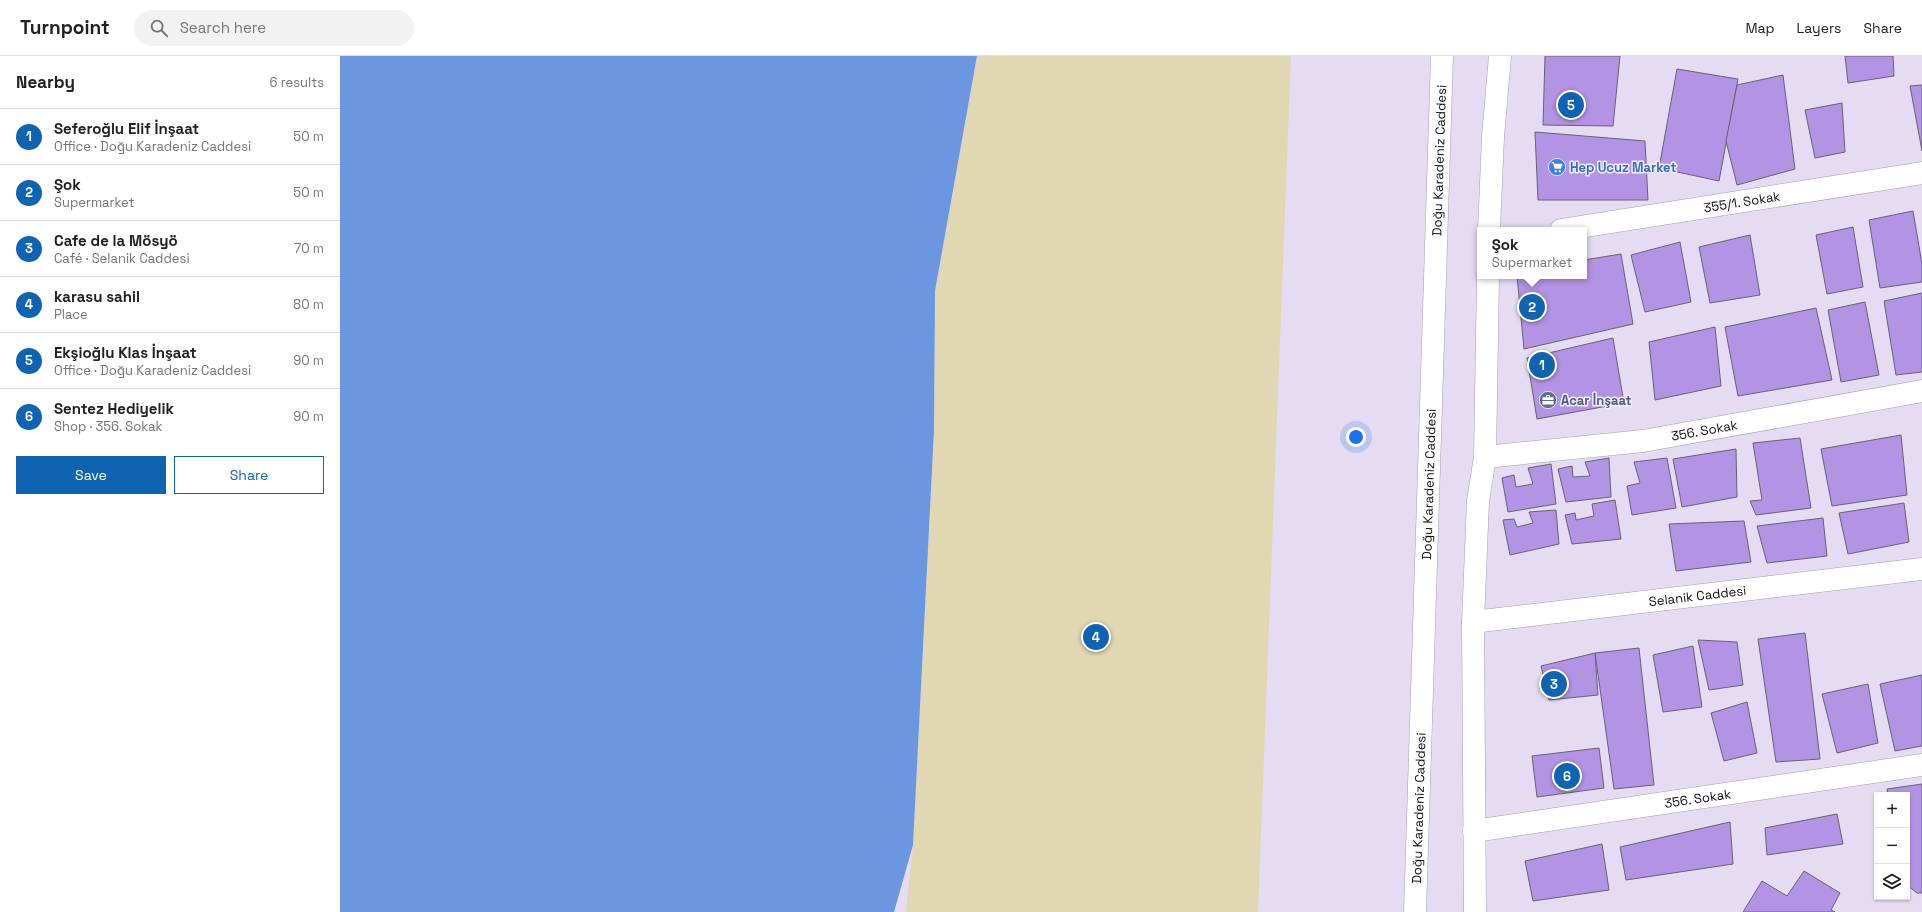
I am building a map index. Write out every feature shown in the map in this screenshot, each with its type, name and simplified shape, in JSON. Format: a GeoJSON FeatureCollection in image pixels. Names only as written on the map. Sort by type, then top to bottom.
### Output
{"type":"FeatureCollection","features":[{"type":"Feature","properties":{"kind":"street","name":"Doğu Karadeniz Caddesi"},"geometry":{"type":"LineString","coordinates":[[1415,912],[1442,56]]}},
{"type":"Feature","properties":{"kind":"street"},"geometry":{"type":"LineString","coordinates":[[1489,227],[1493,137],[1500,56]]}},
{"type":"Feature","properties":{"kind":"street","name":"355/1. Sokak"},"geometry":{"type":"LineString","coordinates":[[1580,227],[1922,173]]}},
{"type":"Feature","properties":{"kind":"street"},"geometry":{"type":"LineString","coordinates":[[1475,912],[1473,622],[1478,501],[1485,457],[1488,279]]}},
{"type":"Feature","properties":{"kind":"street","name":"356. Sokak"},"geometry":{"type":"LineString","coordinates":[[1485,457],[1643,441],[1922,391]]}},
{"type":"Feature","properties":{"kind":"street","name":"Selanik Caddesi"},"geometry":{"type":"LineString","coordinates":[[1473,622],[1922,569]]}},
{"type":"Feature","properties":{"kind":"street","name":"356. Sokak"},"geometry":{"type":"LineString","coordinates":[[1474,831],[1922,765]]}},
{"type":"Feature","properties":{"kind":"sand"},"geometry":{"type":"Polygon","coordinates":[[[977,56],[1291,56],[1258,912],[906,912],[913,845],[934,430],[935,291],[977,56]]]}},
{"type":"Feature","properties":{"kind":"water"},"geometry":{"type":"Polygon","coordinates":[[[340,56],[977,56],[935,291],[934,430],[913,845],[894,912],[340,912],[340,56]]]}},
{"type":"Feature","properties":{"kind":"building"},"geometry":{"type":"Polygon","coordinates":[[[1545,56],[1620,56],[1613,126],[1543,125],[1545,56]]]}},
{"type":"Feature","properties":{"kind":"building"},"geometry":{"type":"Polygon","coordinates":[[[1845,56],[1893,56],[1894,76],[1848,83],[1845,56]]]}},
{"type":"Feature","properties":{"kind":"building"},"geometry":{"type":"Polygon","coordinates":[[[1677,69],[1738,79],[1719,181],[1659,168],[1677,69]]]}},
{"type":"Feature","properties":{"kind":"building"},"geometry":{"type":"Polygon","coordinates":[[[1783,75],[1795,169],[1737,185],[1726,141],[1737,85],[1783,75]]]}},
{"type":"Feature","properties":{"kind":"building"},"geometry":{"type":"Polygon","coordinates":[[[1922,85],[1922,151],[1910,86],[1922,85]]]}},
{"type":"Feature","properties":{"kind":"building"},"geometry":{"type":"Polygon","coordinates":[[[1842,103],[1845,152],[1815,158],[1805,110],[1842,103]]]}},
{"type":"Feature","properties":{"kind":"building"},"geometry":{"type":"Polygon","coordinates":[[[1535,132],[1645,141],[1648,200],[1538,200],[1535,132]]]}},
{"type":"Feature","properties":{"kind":"building"},"geometry":{"type":"Polygon","coordinates":[[[1913,211],[1922,264],[1922,282],[1880,288],[1869,220],[1913,211]]]}},
{"type":"Feature","properties":{"kind":"building"},"geometry":{"type":"Polygon","coordinates":[[[1853,227],[1863,287],[1827,294],[1816,235],[1853,227]]]}},
{"type":"Feature","properties":{"kind":"building"},"geometry":{"type":"Polygon","coordinates":[[[1750,235],[1760,295],[1710,303],[1699,247],[1750,235]]]}},
{"type":"Feature","properties":{"kind":"building"},"geometry":{"type":"Polygon","coordinates":[[[1680,242],[1691,302],[1645,312],[1631,255],[1680,242]]]}},
{"type":"Feature","properties":{"kind":"building"},"geometry":{"type":"Polygon","coordinates":[[[1621,254],[1633,324],[1524,349],[1517,279],[1587,279],[1587,260],[1621,254]]]}},
{"type":"Feature","properties":{"kind":"building"},"geometry":{"type":"Polygon","coordinates":[[[1922,293],[1922,372],[1896,375],[1884,301],[1922,293]]]}},
{"type":"Feature","properties":{"kind":"building"},"geometry":{"type":"Polygon","coordinates":[[[1865,302],[1879,375],[1841,382],[1828,310],[1865,302]]]}},
{"type":"Feature","properties":{"kind":"building"},"geometry":{"type":"Polygon","coordinates":[[[1816,308],[1832,380],[1738,396],[1725,327],[1816,308]]]}},
{"type":"Feature","properties":{"kind":"building"},"geometry":{"type":"Polygon","coordinates":[[[1715,327],[1721,386],[1655,400],[1649,342],[1715,327]]]}},
{"type":"Feature","properties":{"kind":"building"},"geometry":{"type":"Polygon","coordinates":[[[1613,338],[1624,403],[1537,419],[1527,358],[1613,338]]]}},
{"type":"Feature","properties":{"kind":"building"},"geometry":{"type":"Polygon","coordinates":[[[1901,435],[1907,495],[1832,506],[1821,449],[1901,435]]]}},
{"type":"Feature","properties":{"kind":"building"},"geometry":{"type":"Polygon","coordinates":[[[1800,438],[1811,508],[1756,515],[1750,501],[1762,500],[1753,443],[1800,438]]]}},
{"type":"Feature","properties":{"kind":"building"},"geometry":{"type":"Polygon","coordinates":[[[1736,449],[1737,497],[1682,507],[1673,459],[1736,449]]]}},
{"type":"Feature","properties":{"kind":"building"},"geometry":{"type":"Polygon","coordinates":[[[1609,458],[1611,497],[1566,502],[1558,469],[1572,466],[1573,477],[1590,476],[1585,462],[1609,458]]]}},
{"type":"Feature","properties":{"kind":"building"},"geometry":{"type":"Polygon","coordinates":[[[1667,458],[1676,508],[1632,515],[1627,486],[1640,483],[1634,462],[1667,458]]]}},
{"type":"Feature","properties":{"kind":"building"},"geometry":{"type":"Polygon","coordinates":[[[1551,464],[1556,504],[1508,512],[1502,478],[1514,475],[1516,487],[1533,484],[1528,468],[1551,464]]]}},
{"type":"Feature","properties":{"kind":"building"},"geometry":{"type":"Polygon","coordinates":[[[1615,500],[1621,539],[1572,544],[1565,515],[1575,513],[1576,520],[1594,516],[1592,504],[1615,500]]]}},
{"type":"Feature","properties":{"kind":"building"},"geometry":{"type":"Polygon","coordinates":[[[1904,503],[1909,542],[1848,554],[1839,513],[1904,503]]]}},
{"type":"Feature","properties":{"kind":"building"},"geometry":{"type":"Polygon","coordinates":[[[1556,510],[1559,544],[1510,555],[1503,520],[1514,519],[1517,527],[1533,523],[1529,512],[1556,510]]]}},
{"type":"Feature","properties":{"kind":"building"},"geometry":{"type":"Polygon","coordinates":[[[1823,518],[1827,556],[1767,563],[1757,526],[1823,518]]]}},
{"type":"Feature","properties":{"kind":"building"},"geometry":{"type":"Polygon","coordinates":[[[1744,521],[1751,562],[1676,571],[1669,524],[1744,521]]]}},
{"type":"Feature","properties":{"kind":"building"},"geometry":{"type":"Polygon","coordinates":[[[1805,633],[1820,759],[1776,762],[1758,639],[1805,633]]]}},
{"type":"Feature","properties":{"kind":"building"},"geometry":{"type":"Polygon","coordinates":[[[1698,640],[1737,642],[1743,685],[1709,690],[1698,640]]]}},
{"type":"Feature","properties":{"kind":"building"},"geometry":{"type":"Polygon","coordinates":[[[1693,646],[1702,707],[1663,712],[1653,655],[1693,646]]]}},
{"type":"Feature","properties":{"kind":"building"},"geometry":{"type":"Polygon","coordinates":[[[1639,648],[1654,785],[1614,789],[1595,653],[1639,648]]]}},
{"type":"Feature","properties":{"kind":"building"},"geometry":{"type":"Polygon","coordinates":[[[1595,653],[1598,695],[1549,700],[1541,666],[1595,653]]]}},
{"type":"Feature","properties":{"kind":"building"},"geometry":{"type":"Polygon","coordinates":[[[1922,675],[1922,746],[1895,751],[1880,684],[1922,675]]]}},
{"type":"Feature","properties":{"kind":"building"},"geometry":{"type":"Polygon","coordinates":[[[1868,684],[1878,743],[1837,753],[1822,694],[1868,684]]]}},
{"type":"Feature","properties":{"kind":"building"},"geometry":{"type":"Polygon","coordinates":[[[1747,702],[1757,753],[1724,761],[1711,713],[1747,702]]]}},
{"type":"Feature","properties":{"kind":"building"},"geometry":{"type":"Polygon","coordinates":[[[1599,748],[1604,788],[1537,797],[1532,756],[1599,748]]]}},
{"type":"Feature","properties":{"kind":"building"},"geometry":{"type":"Polygon","coordinates":[[[1922,784],[1922,893],[1917,893],[1910,887],[1910,792],[1888,792],[1887,789],[1922,784]]]}},
{"type":"Feature","properties":{"kind":"building"},"geometry":{"type":"Polygon","coordinates":[[[1837,814],[1843,844],[1767,855],[1765,828],[1837,814]]]}},
{"type":"Feature","properties":{"kind":"building"},"geometry":{"type":"Polygon","coordinates":[[[1730,822],[1733,864],[1626,880],[1620,847],[1730,822]]]}},
{"type":"Feature","properties":{"kind":"building"},"geometry":{"type":"Polygon","coordinates":[[[1602,844],[1609,890],[1533,901],[1525,861],[1602,844]]]}},
{"type":"Feature","properties":{"kind":"building"},"geometry":{"type":"Polygon","coordinates":[[[1804,871],[1840,893],[1831,910],[1835,912],[1743,912],[1762,881],[1787,896],[1804,871]]]}},
{"type":"Feature","properties":{"kind":"place","name":"Ekşioğlu Klas İnşaat"},"geometry":{"type":"Point","coordinates":[1571,105]}},
{"type":"Feature","properties":{"kind":"place","name":"Hep Ucuz Market"},"geometry":{"type":"Point","coordinates":[1557,167]}},
{"type":"Feature","properties":{"kind":"place","name":"Şok"},"geometry":{"type":"Point","coordinates":[1532,307]}},
{"type":"Feature","properties":{"kind":"place","name":"Seferoğlu Elif İnşaat"},"geometry":{"type":"Point","coordinates":[1542,365]}},
{"type":"Feature","properties":{"kind":"place","name":"Acar İnşaat"},"geometry":{"type":"Point","coordinates":[1548,400]}},
{"type":"Feature","properties":{"kind":"place","name":"karasu sahil"},"geometry":{"type":"Point","coordinates":[1096,637]}},
{"type":"Feature","properties":{"kind":"place","name":"Cafe de la Mösyö"},"geometry":{"type":"Point","coordinates":[1554,684]}},
{"type":"Feature","properties":{"kind":"place","name":"Sentez Hediyelik"},"geometry":{"type":"Point","coordinates":[1567,776]}}]}
